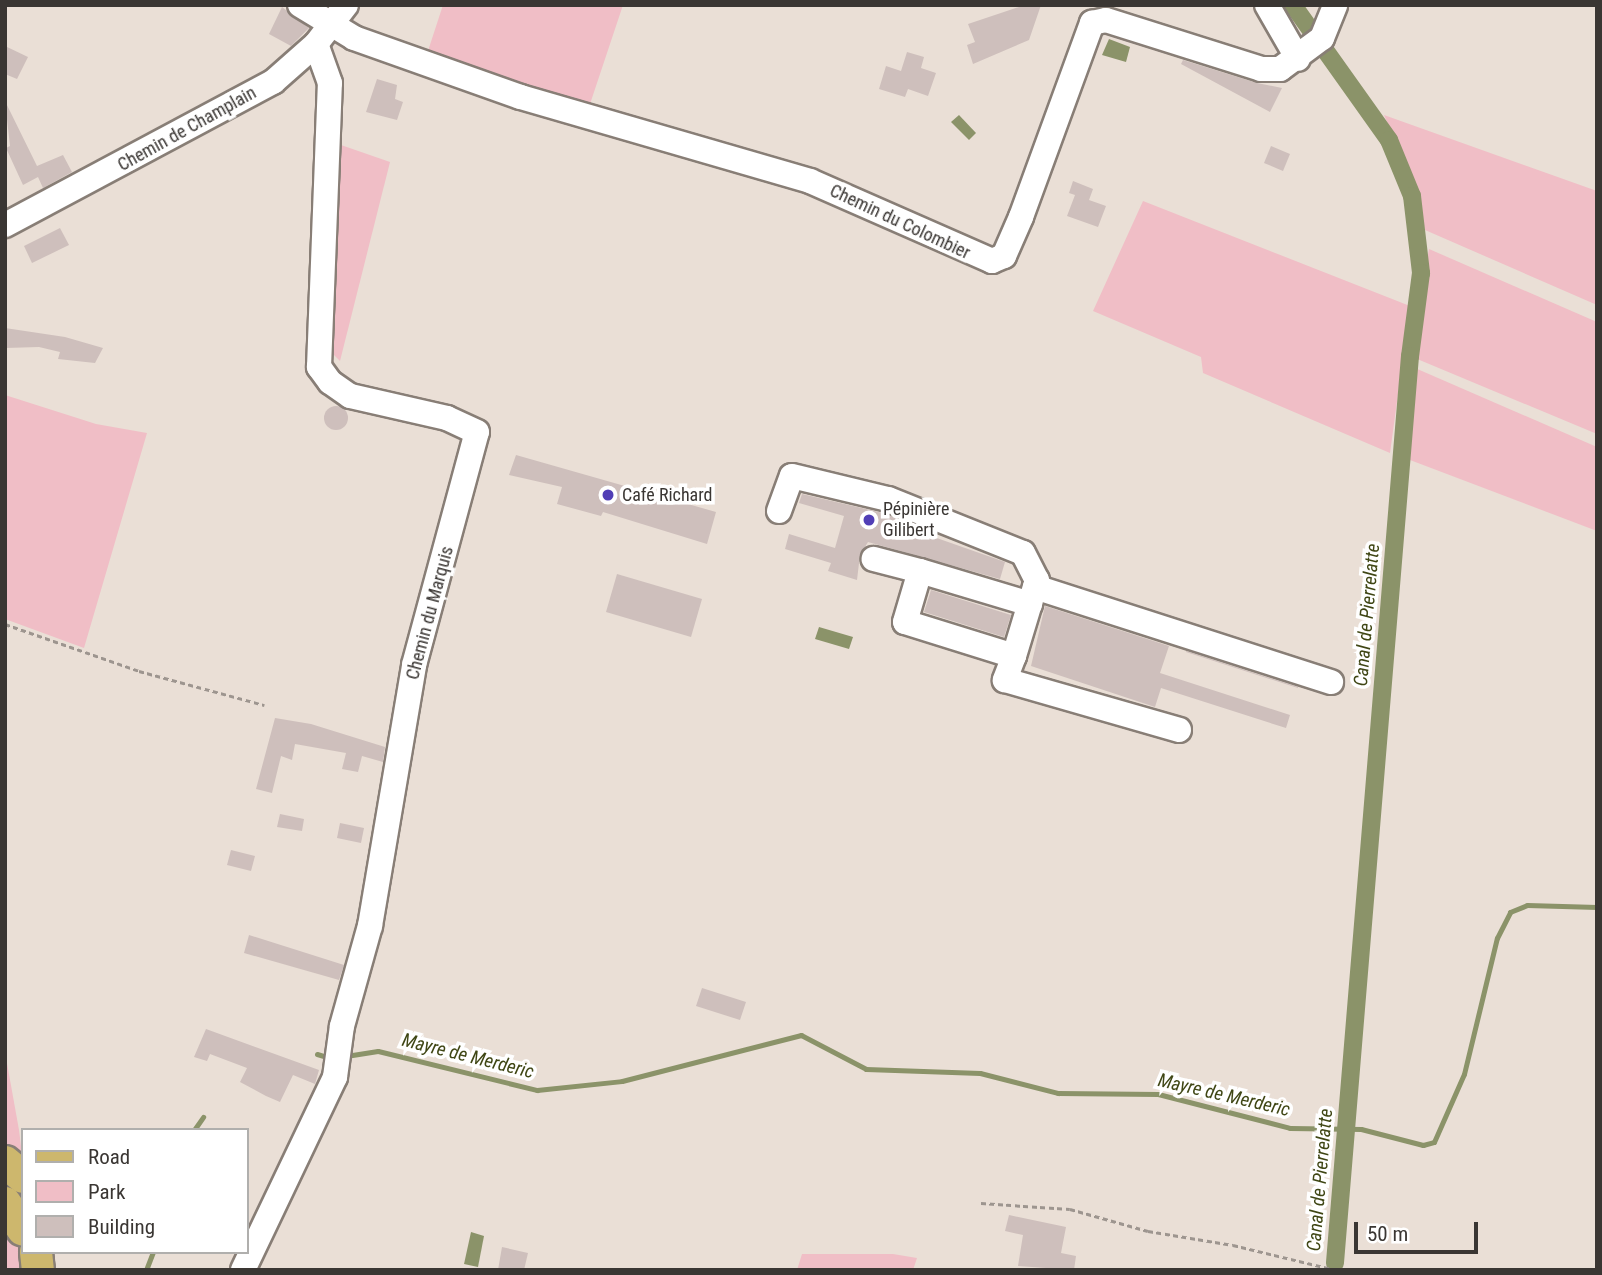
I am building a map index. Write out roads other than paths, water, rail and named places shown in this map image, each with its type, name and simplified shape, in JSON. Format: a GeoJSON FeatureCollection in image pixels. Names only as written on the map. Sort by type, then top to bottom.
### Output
{"type":"FeatureCollection","features":[{"type":"Feature","properties":{"kind":"main road"},"geometry":{"type":"LineString","coordinates":[[5,1162],[21,1175]]}},
{"type":"Feature","properties":{"kind":"main road"},"geometry":{"type":"LineString","coordinates":[[5,1203],[21,1231]]}},
{"type":"Feature","properties":{"kind":"street"},"geometry":{"type":"LineString","coordinates":[[300,5],[322,35]]}},
{"type":"Feature","properties":{"kind":"street","name":"Chemin de Champlain"},"geometry":{"type":"LineString","coordinates":[[5,225],[273,82],[322,35],[346,5]]}},
{"type":"Feature","properties":{"kind":"street"},"geometry":{"type":"LineString","coordinates":[[1267,5],[1310,48],[1335,5]]}},
{"type":"Feature","properties":{"kind":"street","name":"Chemin du Colombier"},"geometry":{"type":"LineString","coordinates":[[322,35],[521,97],[810,181],[992,261],[1004,256],[1021,217],[1093,23],[1106,20],[1261,69],[1280,69],[1310,48]]}},
{"type":"Feature","properties":{"kind":"street","name":"Chemin du Marquis"},"geometry":{"type":"LineString","coordinates":[[252,1239],[316,1124],[337,1058],[354,975],[370,926],[415,665],[477,432],[447,418],[351,396],[330,382],[319,367],[330,83],[322,35]]}},
{"type":"Feature","properties":{"kind":"street"},"geometry":{"type":"LineString","coordinates":[[779,511],[792,476],[888,499],[1023,553],[1037,580],[1005,680],[1179,730]]}},
{"type":"Feature","properties":{"kind":"street"},"geometry":{"type":"LineString","coordinates":[[873,559],[1032,596],[1331,682]]}},
{"type":"Feature","properties":{"kind":"street"},"geometry":{"type":"LineString","coordinates":[[920,571],[905,622],[1014,656]]}},
{"type":"Feature","properties":{"kind":"waterway","name":"Canal de Pierrelatte"},"geometry":{"type":"LineString","coordinates":[[1293,5],[1389,140],[1412,196],[1421,273],[1410,356],[1335,1263]]}},
{"type":"Feature","properties":{"kind":"waterway","name":"Mayre de Merderic"},"geometry":{"type":"LineString","coordinates":[[346,1056],[378,1051],[537,1090],[622,1081],[801,1035],[866,1069],[980,1073],[1058,1093],[1158,1094],[1290,1128],[1361,1129],[1423,1145],[1434,1142],[1464,1074],[1497,938],[1510,912],[1527,905],[1597,907]]}},
{"type":"Feature","properties":{"kind":"waterway","name":"Mayre de Merderic"},"geometry":{"type":"LineString","coordinates":[[317,1054],[330,1058]]}},
{"type":"Feature","properties":{"kind":"waterway","name":"Mayre de Merderic"},"geometry":{"type":"LineString","coordinates":[[195,1128],[203,1117]]}},
{"type":"Feature","properties":{"kind":"waterway","name":"Mayre de Merderic"},"geometry":{"type":"LineString","coordinates":[[146,1270],[152,1254]]}},
{"type":"Feature","properties":{"kind":"place","name":"Café Richard"},"geometry":{"type":"Point","coordinates":[608,495]}},
{"type":"Feature","properties":{"kind":"place","name":"Pépinière Gilibert"},"geometry":{"type":"Point","coordinates":[869,520]}}]}
